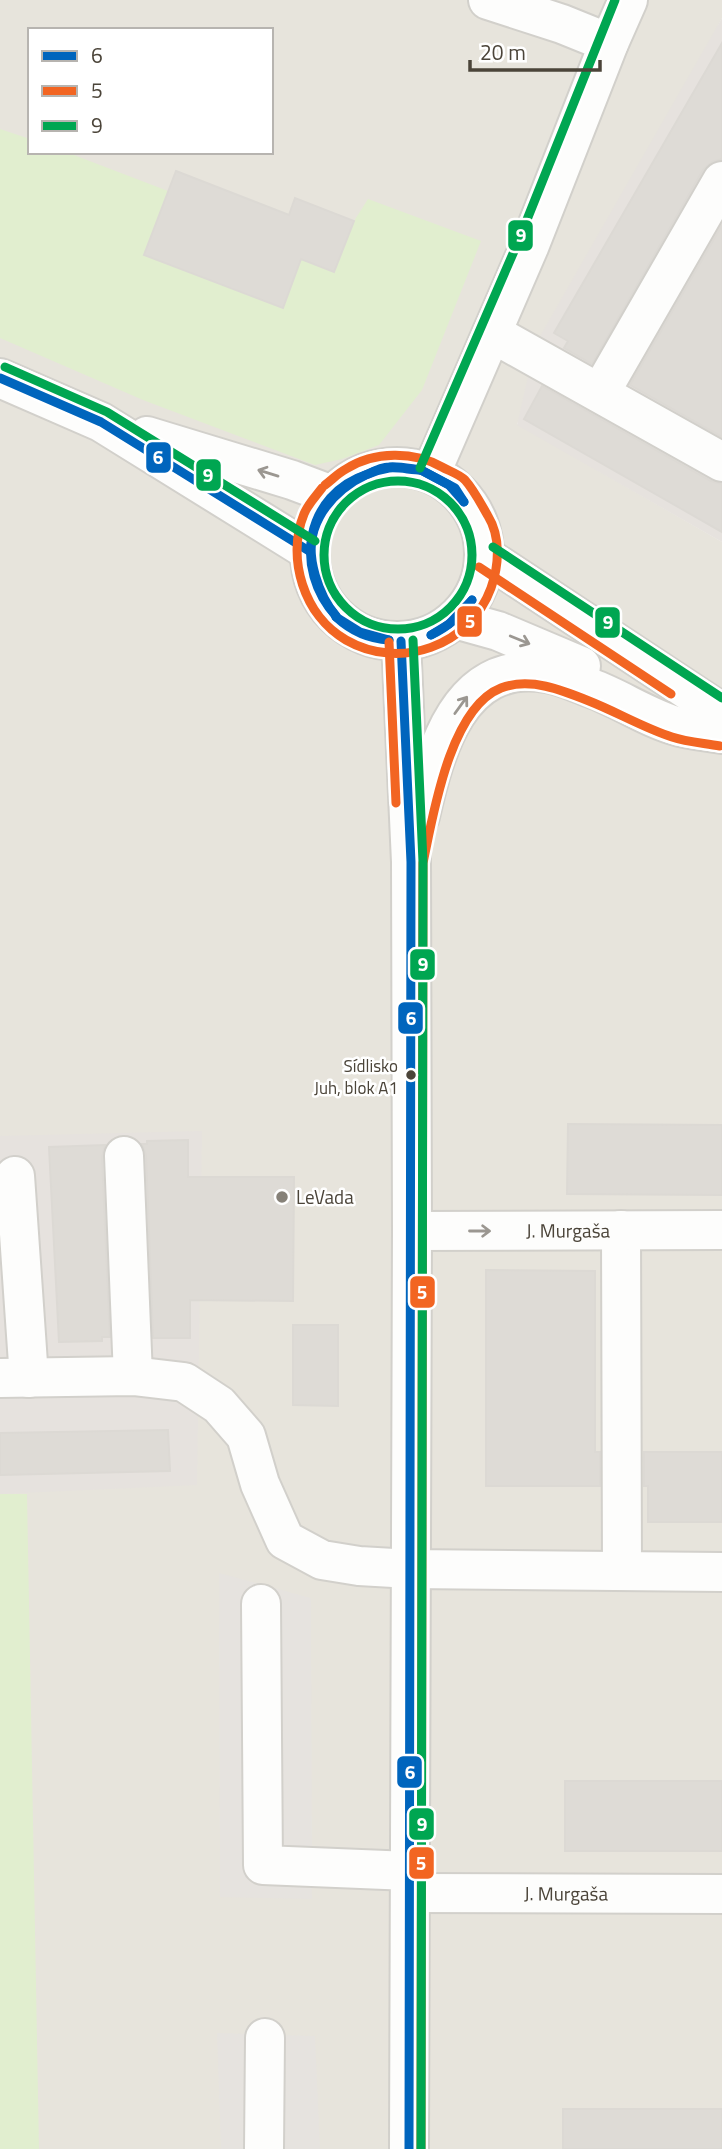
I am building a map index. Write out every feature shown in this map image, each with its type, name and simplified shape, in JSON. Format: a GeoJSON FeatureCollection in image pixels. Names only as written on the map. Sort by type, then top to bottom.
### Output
{"type":"FeatureCollection","features":[{"type":"Feature","properties":{"kind":"street"},"geometry":{"type":"LineString","coordinates":[[488,0],[562,24],[609,43]]}},
{"type":"Feature","properties":{"kind":"street"},"geometry":{"type":"LineString","coordinates":[[432,473],[529,247],[628,0]]}},
{"type":"Feature","properties":{"kind":"street"},"geometry":{"type":"LineString","coordinates":[[600,393],[722,181]]}},
{"type":"Feature","properties":{"kind":"street"},"geometry":{"type":"LineString","coordinates":[[492,333],[722,462]]}},
{"type":"Feature","properties":{"kind":"street"},"geometry":{"type":"LineString","coordinates":[[0,378],[102,422],[292,480],[332,495]]}},
{"type":"Feature","properties":{"kind":"street"},"geometry":{"type":"LineString","coordinates":[[102,422],[309,551]]}},
{"type":"Feature","properties":{"kind":"street"},"geometry":{"type":"LineString","coordinates":[[405,467],[432,473],[455,488],[472,509],[483,534],[486,557],[480,582],[469,605],[455,620],[439,631],[420,638],[401,641],[376,639],[352,629],[332,613],[318,592],[309,551],[316,518],[332,495],[353,478],[378,469],[405,467]]}},
{"type":"Feature","properties":{"kind":"street"},"geometry":{"type":"LineString","coordinates":[[486,557],[722,713]]}},
{"type":"Feature","properties":{"kind":"street"},"geometry":{"type":"LineString","coordinates":[[455,620],[498,631],[722,724]]}},
{"type":"Feature","properties":{"kind":"street"},"geometry":{"type":"LineString","coordinates":[[401,641],[411,862],[409,2149]]}},
{"type":"Feature","properties":{"kind":"street"},"geometry":{"type":"LineString","coordinates":[[411,862],[426,792],[448,728],[458,707],[470,694],[495,677],[518,672],[546,673],[593,689],[677,726],[722,734]]}},
{"type":"Feature","properties":{"kind":"street"},"geometry":{"type":"LineString","coordinates":[[124,1156],[133,1376]]}},
{"type":"Feature","properties":{"kind":"street"},"geometry":{"type":"LineString","coordinates":[[15,1176],[15,1378],[133,1376],[184,1382],[219,1405],[246,1436],[260,1485],[285,1540],[322,1560],[359,1566],[411,1569],[722,1572]]}},
{"type":"Feature","properties":{"kind":"street"},"geometry":{"type":"LineString","coordinates":[[621,1230],[622,1571]]}},
{"type":"Feature","properties":{"kind":"street","name":"J. Murgaša"},"geometry":{"type":"LineString","coordinates":[[412,1231],[722,1230]]}},
{"type":"Feature","properties":{"kind":"street","name":"J. Murgaša"},"geometry":{"type":"LineString","coordinates":[[261,1604],[262,1866],[410,1882],[722,1894]]}},
{"type":"Feature","properties":{"kind":"street"},"geometry":{"type":"LineString","coordinates":[[264,2149],[265,2038]]}},
{"type":"Feature","properties":{"kind":"shaded area"},"geometry":{"type":"Polygon","coordinates":[[[0,0],[722,0],[722,18],[517,424],[722,542],[722,2149],[0,2149],[0,0]]]}},
{"type":"Feature","properties":{"kind":"shaded area"},"geometry":{"type":"Polygon","coordinates":[[[722,18],[722,542],[517,425],[535,345],[722,18]]]}},
{"type":"Feature","properties":{"kind":"shaded area"},"geometry":{"type":"Polygon","coordinates":[[[202,1131],[197,1485],[0,1494],[0,1136],[202,1131]]]}},
{"type":"Feature","properties":{"kind":"shaded area"},"geometry":{"type":"Polygon","coordinates":[[[219,1573],[311,1598],[312,1899],[220,1897],[219,1573]]]}},
{"type":"Feature","properties":{"kind":"shaded area"},"geometry":{"type":"Polygon","coordinates":[[[217,2033],[315,2036],[320,2149],[221,2149],[217,2033]]]}},
{"type":"Feature","properties":{"kind":"green space"},"geometry":{"type":"Polygon","coordinates":[[[0,129],[28,138],[28,154],[71,154],[168,191],[144,255],[283,308],[301,259],[334,271],[354,221],[368,199],[481,241],[422,390],[379,445],[342,459],[315,465],[143,400],[0,338],[0,129]]]}},
{"type":"Feature","properties":{"kind":"green space"},"geometry":{"type":"Polygon","coordinates":[[[0,1494],[27,1494],[39,2149],[0,2149],[0,1494]]]}},
{"type":"Feature","properties":{"kind":"building"},"geometry":{"type":"Polygon","coordinates":[[[722,43],[722,159],[712,162],[703,170],[592,364],[564,348],[568,341],[554,333],[722,43]]]}},
{"type":"Feature","properties":{"kind":"building"},"geometry":{"type":"Polygon","coordinates":[[[176,171],[289,215],[295,198],[354,221],[334,272],[301,259],[283,308],[144,255],[176,171]]]}},
{"type":"Feature","properties":{"kind":"building"},"geometry":{"type":"Polygon","coordinates":[[[722,225],[722,437],[630,385],[722,225]]]}},
{"type":"Feature","properties":{"kind":"building"},"geometry":{"type":"Polygon","coordinates":[[[542,386],[711,481],[722,484],[722,532],[524,419],[542,386]]]}},
{"type":"Feature","properties":{"kind":"building"},"geometry":{"type":"Polygon","coordinates":[[[568,1124],[722,1125],[722,1195],[567,1194],[568,1124]]]}},
{"type":"Feature","properties":{"kind":"building"},"geometry":{"type":"Polygon","coordinates":[[[188,1140],[188,1177],[294,1177],[293,1301],[190,1300],[190,1338],[153,1338],[146,1155],[142,1144],[147,1144],[147,1141],[188,1140]]]}},
{"type":"Feature","properties":{"kind":"building"},"geometry":{"type":"Polygon","coordinates":[[[105,1145],[102,1157],[110,1337],[102,1337],[102,1341],[59,1342],[49,1147],[105,1145]]]}},
{"type":"Feature","properties":{"kind":"building"},"geometry":{"type":"Polygon","coordinates":[[[486,1270],[595,1271],[595,1452],[600,1452],[600,1486],[486,1486],[486,1270]]]}},
{"type":"Feature","properties":{"kind":"building"},"geometry":{"type":"Polygon","coordinates":[[[293,1325],[338,1325],[338,1406],[293,1405],[293,1325]]]}},
{"type":"Feature","properties":{"kind":"building"},"geometry":{"type":"Polygon","coordinates":[[[168,1430],[170,1471],[0,1475],[0,1433],[168,1430]]]}},
{"type":"Feature","properties":{"kind":"building"},"geometry":{"type":"Polygon","coordinates":[[[644,1452],[722,1452],[722,1522],[648,1522],[644,1452]]]}},
{"type":"Feature","properties":{"kind":"building"},"geometry":{"type":"Polygon","coordinates":[[[565,1781],[722,1781],[722,1851],[565,1851],[565,1781]]]}},
{"type":"Feature","properties":{"kind":"building"},"geometry":{"type":"Polygon","coordinates":[[[563,2109],[722,2109],[722,2149],[563,2149],[563,2109]]]}},
{"type":"Feature","properties":{"kind":"transit line","name":"9"},"geometry":{"type":"LineString","coordinates":[[420,468],[518,242],[615,0]]}},
{"type":"Feature","properties":{"kind":"transit line","name":"9"},"geometry":{"type":"LineString","coordinates":[[5,367],[107,412],[315,541]]}},
{"type":"Feature","properties":{"kind":"transit line","name":"6"},"geometry":{"type":"LineString","coordinates":[[0,378],[101,422],[309,551]]}},
{"type":"Feature","properties":{"kind":"transit line","name":"5"},"geometry":{"type":"LineString","coordinates":[[322,488],[304,514],[299,531],[298,567],[310,601],[331,630],[367,649],[388,653],[431,647],[450,638],[467,625],[481,608],[491,588],[496,570],[497,542],[492,524],[465,480],[431,462],[394,455],[357,463],[340,472],[325,485]]}},
{"type":"Feature","properties":{"kind":"transit line","name":"6"},"geometry":{"type":"LineString","coordinates":[[336,616],[322,597],[314,577],[312,535],[319,515],[330,498],[347,484],[375,470],[393,467],[421,470]]}},
{"type":"Feature","properties":{"kind":"transit line","name":"6"},"geometry":{"type":"LineString","coordinates":[[336,616],[319,587],[311,552],[314,530],[325,508],[343,489],[365,475],[389,468],[421,470]]}},
{"type":"Feature","properties":{"kind":"transit line","name":"6"},"geometry":{"type":"LineString","coordinates":[[421,470],[455,488],[464,502]]}},
{"type":"Feature","properties":{"kind":"transit line","name":"6"},"geometry":{"type":"LineString","coordinates":[[421,470],[449,485],[464,502]]}},
{"type":"Feature","properties":{"kind":"transit line","name":"9"},"geometry":{"type":"LineString","coordinates":[[398,481],[426,487],[450,503],[466,527],[472,555],[466,583],[450,607],[426,623],[398,629],[370,623],[346,607],[330,583],[324,555],[330,527],[346,503],[370,487],[398,481]]}},
{"type":"Feature","properties":{"kind":"transit line","name":"9"},"geometry":{"type":"LineString","coordinates":[[493,547],[722,698]]}},
{"type":"Feature","properties":{"kind":"transit line","name":"5"},"geometry":{"type":"LineString","coordinates":[[479,567],[671,694]]}},
{"type":"Feature","properties":{"kind":"transit line","name":"6"},"geometry":{"type":"LineString","coordinates":[[431,635],[449,624],[472,600]]}},
{"type":"Feature","properties":{"kind":"transit line","name":"6"},"geometry":{"type":"LineString","coordinates":[[431,635],[454,620],[472,600]]}},
{"type":"Feature","properties":{"kind":"transit line","name":"6"},"geometry":{"type":"LineString","coordinates":[[336,617],[360,632],[389,640]]}},
{"type":"Feature","properties":{"kind":"transit line","name":"6"},"geometry":{"type":"LineString","coordinates":[[336,617],[360,633],[389,640]]}},
{"type":"Feature","properties":{"kind":"transit line","name":"9"},"geometry":{"type":"LineString","coordinates":[[413,640],[423,862],[421,2149]]}},
{"type":"Feature","properties":{"kind":"transit line","name":"6"},"geometry":{"type":"LineString","coordinates":[[401,641],[411,862],[409,2149]]}},
{"type":"Feature","properties":{"kind":"transit line","name":"5"},"geometry":{"type":"LineString","coordinates":[[389,642],[396,803]]}},
{"type":"Feature","properties":{"kind":"transit line","name":"5"},"geometry":{"type":"LineString","coordinates":[[421,2149],[423,863],[432,818],[447,765],[469,717],[483,699],[512,685],[534,684],[557,689],[672,737],[720,746]]}},
{"type":"Feature","properties":{"kind":"place","name":"Sídlisko Juh, blok A1"},"geometry":{"type":"Point","coordinates":[411,1075]}},
{"type":"Feature","properties":{"kind":"place","name":"LeVada"},"geometry":{"type":"Point","coordinates":[282,1197]}}]}
